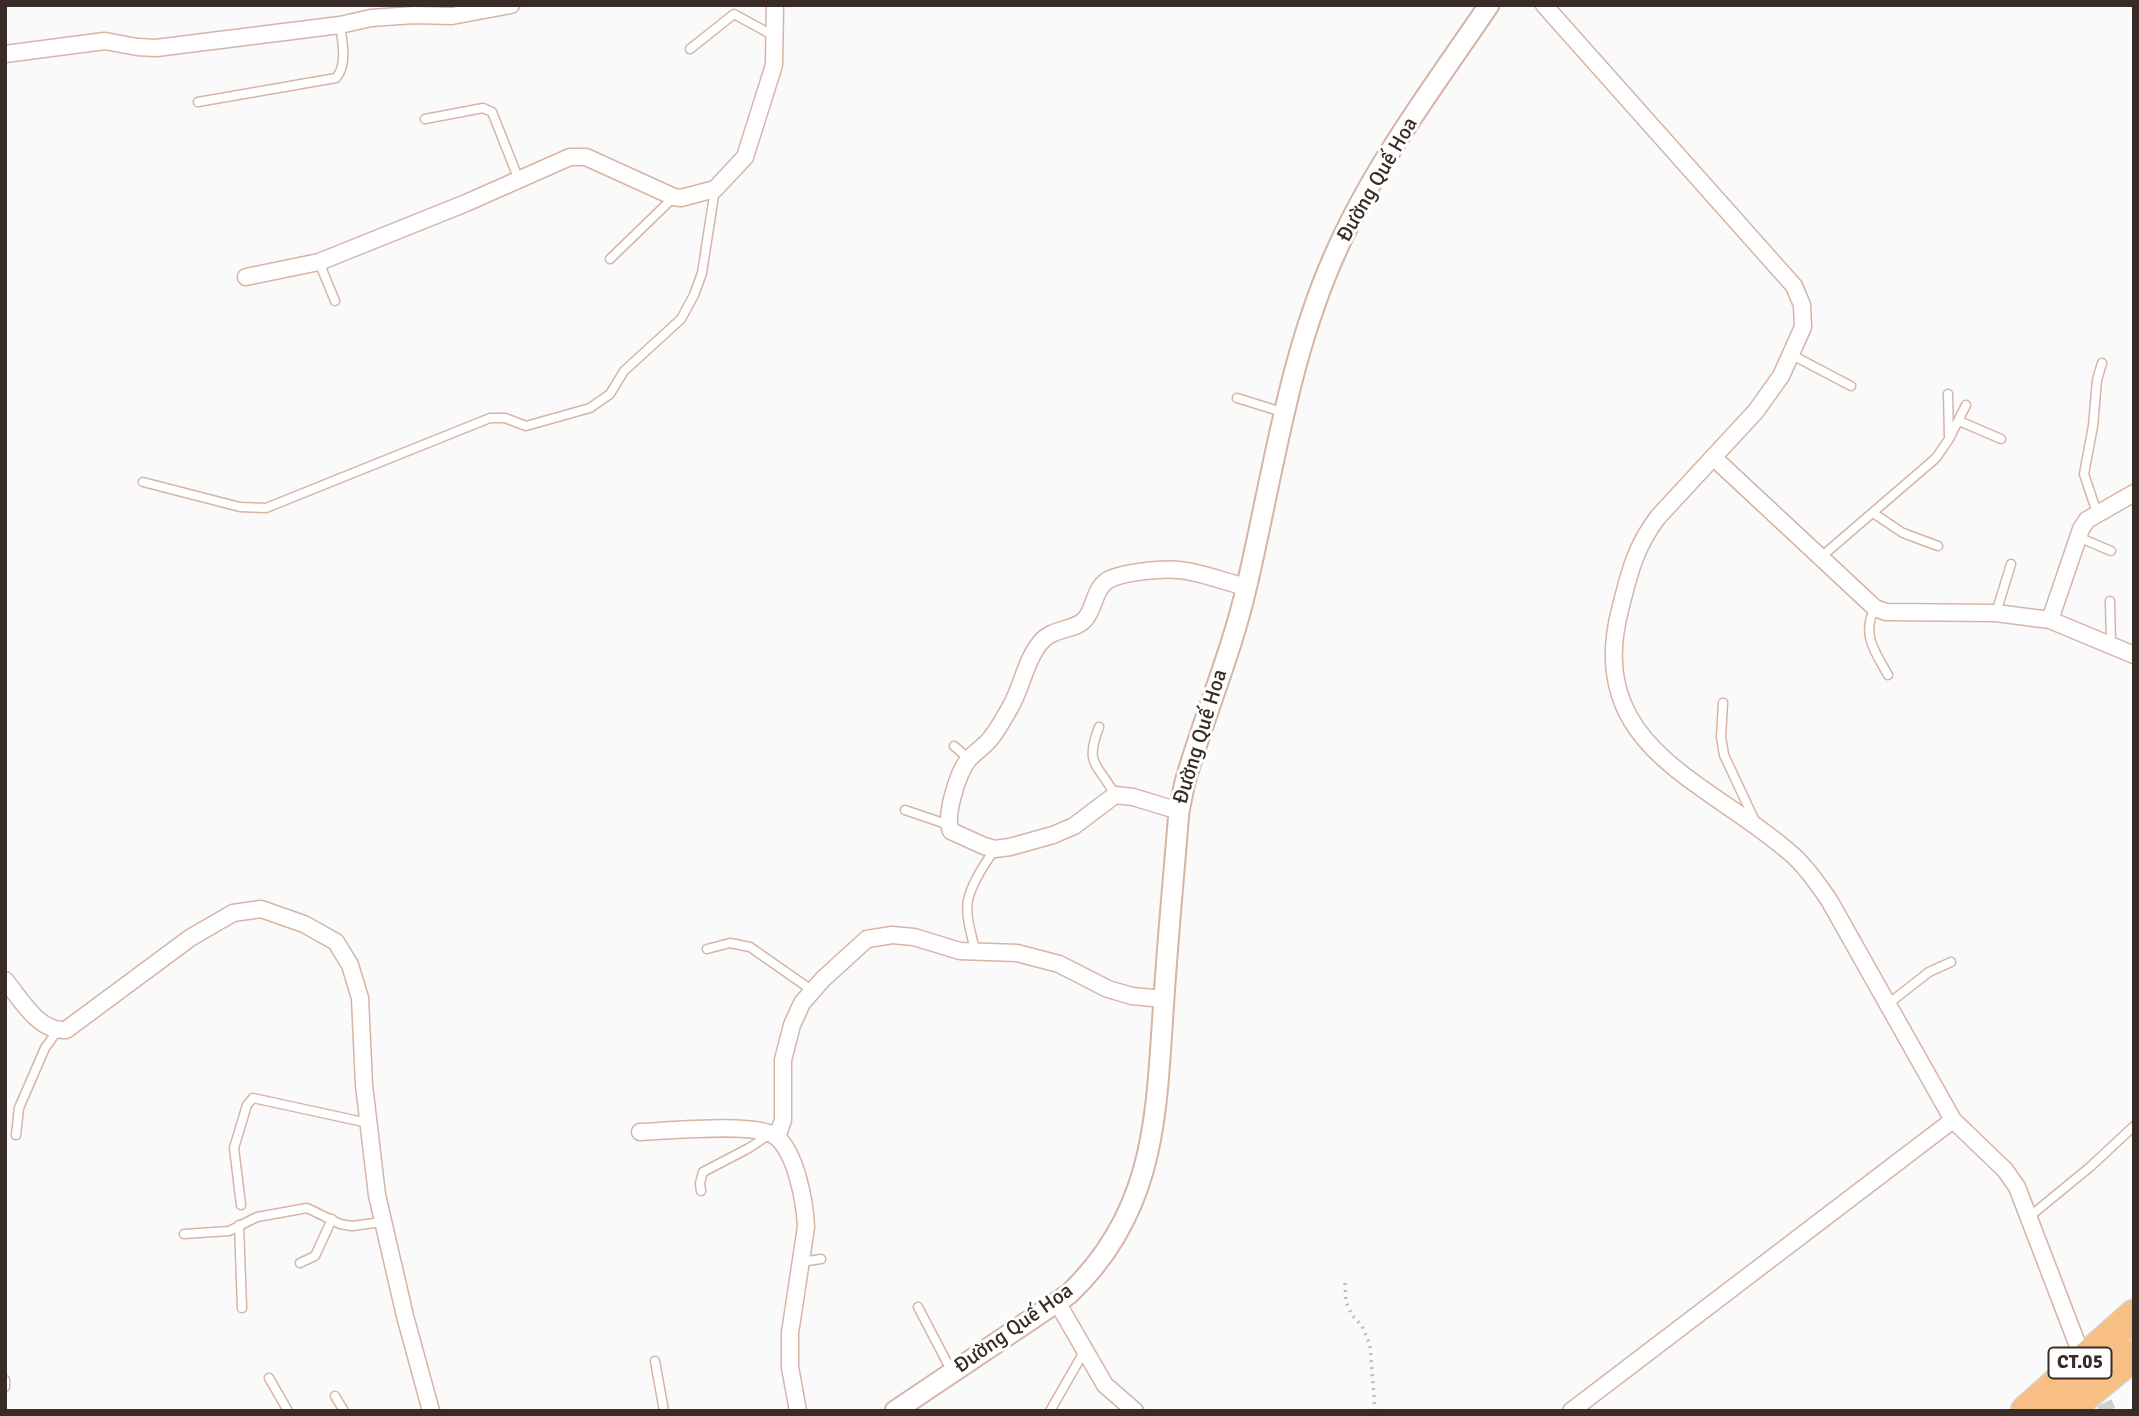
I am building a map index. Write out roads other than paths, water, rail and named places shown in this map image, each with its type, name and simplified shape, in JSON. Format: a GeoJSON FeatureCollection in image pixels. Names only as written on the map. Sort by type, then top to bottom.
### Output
{"type":"FeatureCollection","features":[{"type":"Feature","properties":{"kind":"highway","name":"CT.05"},"geometry":{"type":"LineString","coordinates":[[2026,1411],[2134,1315]]}},
{"type":"Feature","properties":{"kind":"highway","name":"CT.05"},"geometry":{"type":"LineString","coordinates":[[2066,1411],[2134,1355]]}},
{"type":"Feature","properties":{"kind":"street"},"geometry":{"type":"LineString","coordinates":[[5,54],[105,41],[137,47],[156,47],[340,25],[371,18],[452,16],[511,5]]}},
{"type":"Feature","properties":{"kind":"street"},"geometry":{"type":"LineString","coordinates":[[246,276],[319,262],[578,155],[609,167],[669,203],[715,189],[745,157],[774,65],[775,5]]}},
{"type":"Feature","properties":{"kind":"street","name":"Đường Quế Hoa"},"geometry":{"type":"LineString","coordinates":[[895,1411],[1056,1302],[1092,1272],[1131,1207],[1153,1134],[1179,811],[1188,771],[1247,587],[1282,412],[1307,328],[1339,244],[1363,197],[1489,5]]}},
{"type":"Feature","properties":{"kind":"street"},"geometry":{"type":"LineString","coordinates":[[1544,5],[1794,286],[1802,305],[1803,327],[1782,376],[1756,411],[1658,517],[1644,535],[1634,556],[1615,628],[1613,671],[1621,702],[1634,727],[1662,757],[1789,852],[1811,875],[1829,900],[1953,1120],[2005,1170],[2017,1187],[2078,1346]]}},
{"type":"Feature","properties":{"kind":"street"},"geometry":{"type":"LineString","coordinates":[[1713,457],[1875,608],[1886,612],[1996,613],[2050,620],[2134,655]]}},
{"type":"Feature","properties":{"kind":"street"},"geometry":{"type":"LineString","coordinates":[[2050,620],[2078,537],[2087,520],[2134,493]]}},
{"type":"Feature","properties":{"kind":"street"},"geometry":{"type":"LineString","coordinates":[[1179,811],[1133,797],[1115,795],[1074,827],[995,849],[951,831],[948,825],[948,815],[959,778],[969,759],[991,738],[1000,723],[1019,691],[1041,641],[1060,629],[1079,624],[1086,619],[1100,586],[1112,578],[1136,573],[1180,570],[1247,587]]}},
{"type":"Feature","properties":{"kind":"street"},"geometry":{"type":"LineString","coordinates":[[5,980],[37,1019],[48,1027],[66,1030],[190,938],[233,913],[261,909],[318,930],[337,942],[350,965],[359,998],[364,1085],[376,1195],[430,1410]]}},
{"type":"Feature","properties":{"kind":"street"},"geometry":{"type":"LineString","coordinates":[[774,1136],[783,1120],[783,1060],[792,1025],[802,1003],[867,939],[892,935],[914,937],[960,951],[1034,956],[1059,964],[1108,989],[1132,996],[1164,999]]}},
{"type":"Feature","properties":{"kind":"street"},"geometry":{"type":"LineString","coordinates":[[1571,1411],[1953,1120]]}},
{"type":"Feature","properties":{"kind":"street"},"geometry":{"type":"LineString","coordinates":[[640,1132],[729,1129],[760,1131],[774,1136],[789,1155],[806,1213],[790,1333],[790,1367],[798,1411]]}},
{"type":"Feature","properties":{"kind":"street"},"geometry":{"type":"LineString","coordinates":[[1056,1302],[1105,1385],[1135,1411]]}},
{"type":"Feature","properties":{"kind":"lane"},"geometry":{"type":"LineString","coordinates":[[690,49],[734,14],[774,36]]}},
{"type":"Feature","properties":{"kind":"lane"},"geometry":{"type":"LineString","coordinates":[[198,102],[337,78],[341,73],[344,58],[340,25]]}},
{"type":"Feature","properties":{"kind":"lane"},"geometry":{"type":"LineString","coordinates":[[425,119],[483,108],[492,112],[519,180]]}},
{"type":"Feature","properties":{"kind":"lane"},"geometry":{"type":"LineString","coordinates":[[143,482],[240,507],[266,508],[490,418],[505,418],[526,426],[590,408],[610,394],[624,371],[681,319],[702,273],[715,189]]}},
{"type":"Feature","properties":{"kind":"lane"},"geometry":{"type":"LineString","coordinates":[[610,259],[669,203]]}},
{"type":"Feature","properties":{"kind":"lane"},"geometry":{"type":"LineString","coordinates":[[319,262],[335,301]]}},
{"type":"Feature","properties":{"kind":"lane"},"geometry":{"type":"LineString","coordinates":[[1792,355],[1851,386]]}},
{"type":"Feature","properties":{"kind":"lane"},"geometry":{"type":"LineString","coordinates":[[2097,513],[2084,474],[2093,426],[2097,380],[2102,363]]}},
{"type":"Feature","properties":{"kind":"lane"},"geometry":{"type":"LineString","coordinates":[[1948,394],[1949,439]]}},
{"type":"Feature","properties":{"kind":"lane"},"geometry":{"type":"LineString","coordinates":[[1237,398],[1282,412]]}},
{"type":"Feature","properties":{"kind":"lane"},"geometry":{"type":"LineString","coordinates":[[1821,557],[1936,458],[1966,405]]}},
{"type":"Feature","properties":{"kind":"lane"},"geometry":{"type":"LineString","coordinates":[[1959,421],[2001,439]]}},
{"type":"Feature","properties":{"kind":"lane"},"geometry":{"type":"LineString","coordinates":[[1873,513],[1903,533],[1938,546]]}},
{"type":"Feature","properties":{"kind":"lane"},"geometry":{"type":"LineString","coordinates":[[2078,537],[2111,551]]}},
{"type":"Feature","properties":{"kind":"lane"},"geometry":{"type":"LineString","coordinates":[[1996,613],[2011,564]]}},
{"type":"Feature","properties":{"kind":"lane"},"geometry":{"type":"LineString","coordinates":[[2110,601],[2111,645]]}},
{"type":"Feature","properties":{"kind":"lane"},"geometry":{"type":"LineString","coordinates":[[1875,608],[1869,620],[1868,634],[1888,676]]}},
{"type":"Feature","properties":{"kind":"lane"},"geometry":{"type":"LineString","coordinates":[[1723,703],[1721,737],[1724,755],[1739,791],[1761,831]]}},
{"type":"Feature","properties":{"kind":"lane"},"geometry":{"type":"LineString","coordinates":[[1099,727],[1091,747],[1092,762],[1115,795]]}},
{"type":"Feature","properties":{"kind":"lane"},"geometry":{"type":"LineString","coordinates":[[954,746],[969,759]]}},
{"type":"Feature","properties":{"kind":"lane"},"geometry":{"type":"LineString","coordinates":[[905,810],[948,825]]}},
{"type":"Feature","properties":{"kind":"lane"},"geometry":{"type":"LineString","coordinates":[[975,951],[968,917],[968,900],[986,861],[995,849]]}},
{"type":"Feature","properties":{"kind":"lane"},"geometry":{"type":"LineString","coordinates":[[707,949],[730,943],[750,947],[813,991]]}},
{"type":"Feature","properties":{"kind":"lane"},"geometry":{"type":"LineString","coordinates":[[1888,1004],[1929,972],[1951,962]]}},
{"type":"Feature","properties":{"kind":"lane"},"geometry":{"type":"LineString","coordinates":[[16,1135],[19,1108],[44,1048],[58,1030]]}},
{"type":"Feature","properties":{"kind":"lane"},"geometry":{"type":"LineString","coordinates":[[241,1205],[234,1148],[247,1105],[253,1098],[369,1123]]}},
{"type":"Feature","properties":{"kind":"lane"},"geometry":{"type":"LineString","coordinates":[[2028,1217],[2090,1167],[2134,1126]]}},
{"type":"Feature","properties":{"kind":"lane"},"geometry":{"type":"LineString","coordinates":[[701,1191],[699,1182],[703,1172],[774,1136]]}},
{"type":"Feature","properties":{"kind":"lane"},"geometry":{"type":"LineString","coordinates":[[184,1234],[229,1231],[257,1217],[307,1209],[340,1224],[352,1226],[382,1222]]}},
{"type":"Feature","properties":{"kind":"lane"},"geometry":{"type":"LineString","coordinates":[[300,1264],[317,1252],[332,1219]]}},
{"type":"Feature","properties":{"kind":"lane"},"geometry":{"type":"LineString","coordinates":[[239,1225],[242,1308]]}},
{"type":"Feature","properties":{"kind":"lane"},"geometry":{"type":"LineString","coordinates":[[801,1262],[821,1259]]}},
{"type":"Feature","properties":{"kind":"lane"},"geometry":{"type":"LineString","coordinates":[[918,1307],[953,1372]]}},
{"type":"Feature","properties":{"kind":"lane"},"geometry":{"type":"LineString","coordinates":[[1050,1411],[1084,1350]]}},
{"type":"Feature","properties":{"kind":"lane"},"geometry":{"type":"LineString","coordinates":[[655,1361],[664,1411]]}},
{"type":"Feature","properties":{"kind":"lane"},"geometry":{"type":"LineString","coordinates":[[269,1378],[288,1411]]}},
{"type":"Feature","properties":{"kind":"lane"},"geometry":{"type":"LineString","coordinates":[[5,1380],[5,1387]]}},
{"type":"Feature","properties":{"kind":"lane"},"geometry":{"type":"LineString","coordinates":[[335,1396],[344,1411]]}},
{"type":"Feature","properties":{"kind":"tunnel"},"geometry":{"type":"LineString","coordinates":[[2094,1381],[2108,1411]]}}]}
